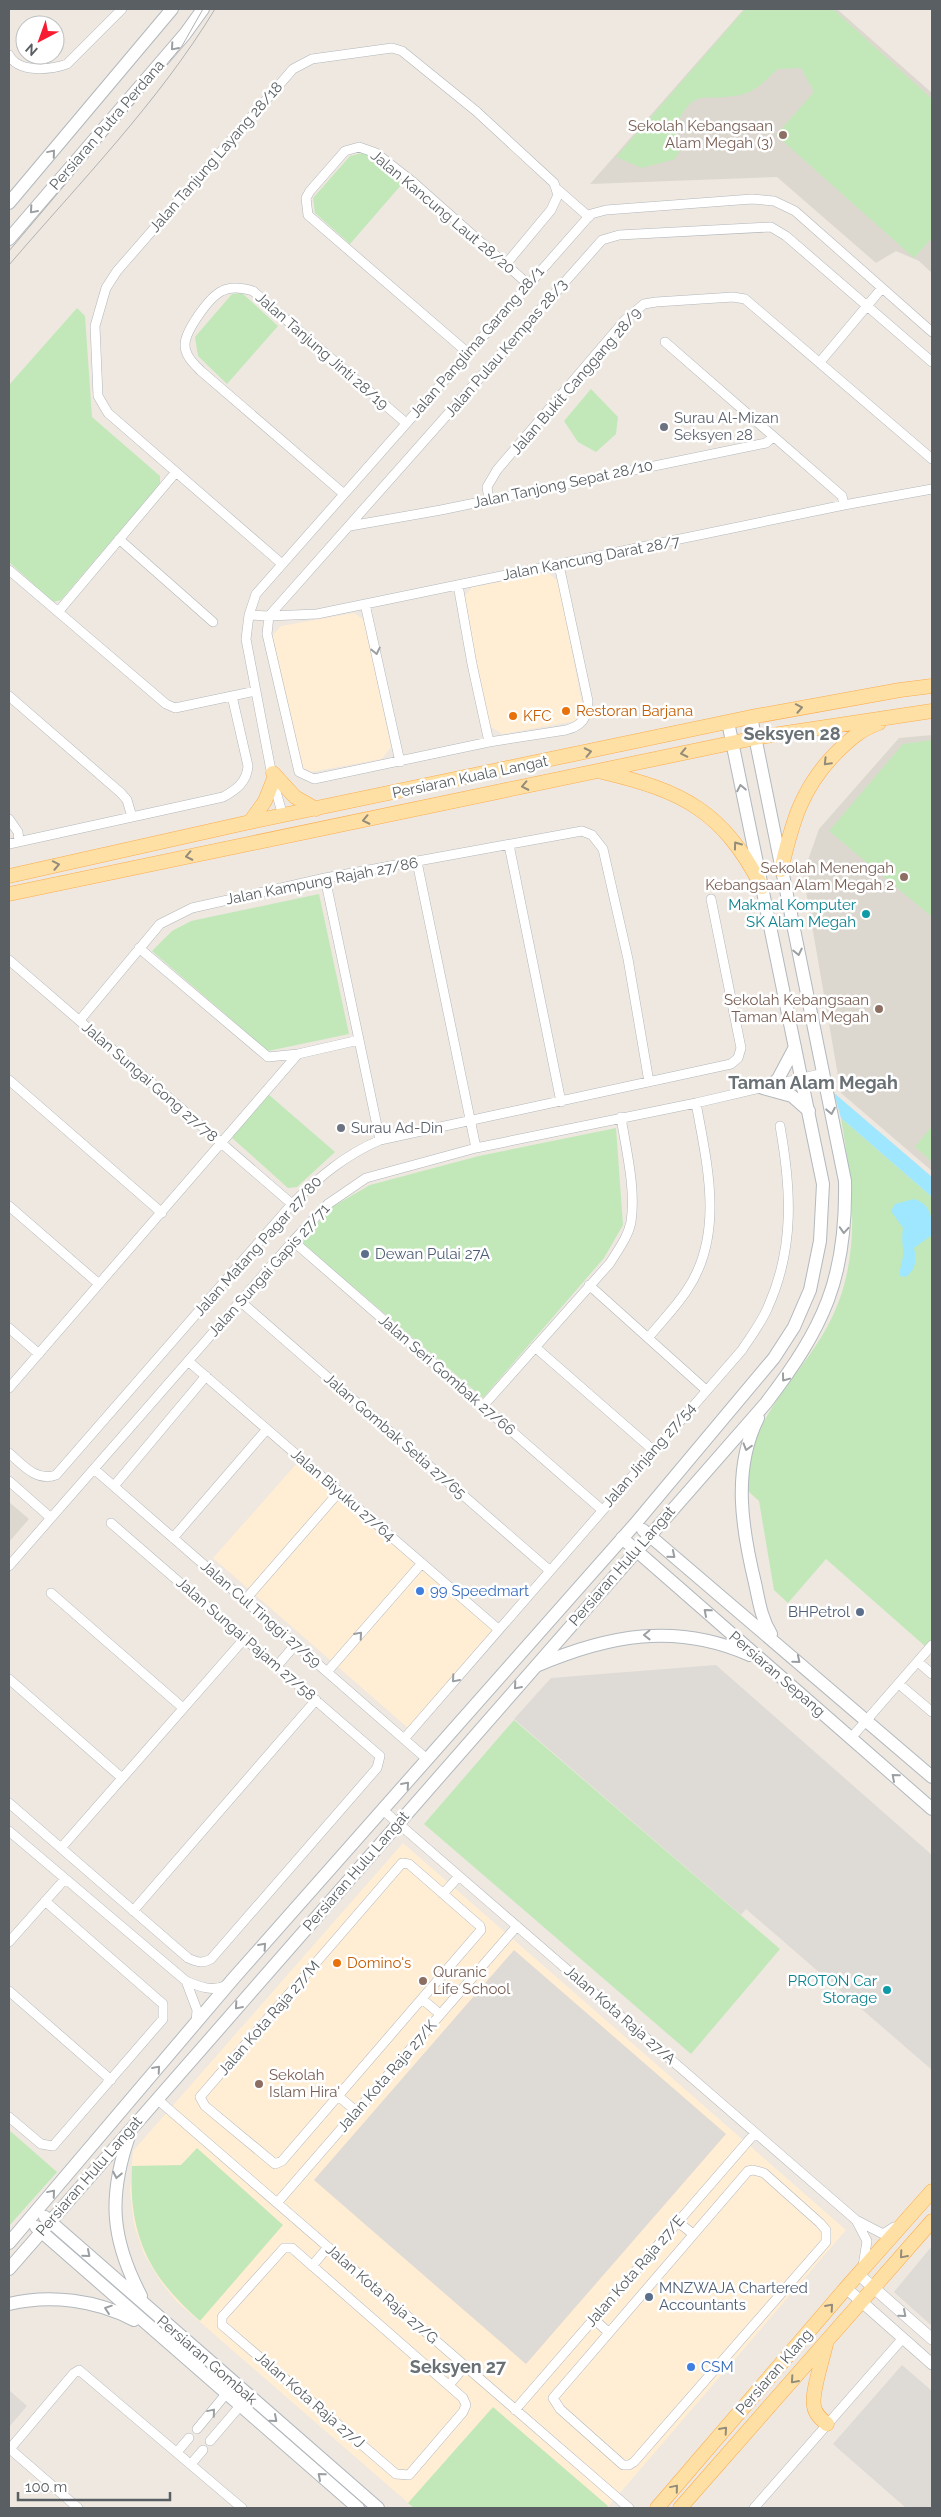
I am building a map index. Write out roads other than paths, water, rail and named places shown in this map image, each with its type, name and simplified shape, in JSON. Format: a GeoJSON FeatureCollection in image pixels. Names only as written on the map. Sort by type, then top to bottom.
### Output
{"type":"FeatureCollection","features":[{"type":"Feature","properties":{"kind":"main road","name":"Persiaran Putra Perdana"},"geometry":{"type":"LineString","coordinates":[[9,204],[172,9]]}},
{"type":"Feature","properties":{"kind":"main road","name":"Persiaran Putra Perdana"},"geometry":{"type":"LineString","coordinates":[[9,239],[185,34],[203,9]]}},
{"type":"Feature","properties":{"kind":"main road","name":"Persiaran Kuala Langat"},"geometry":{"type":"LineString","coordinates":[[9,876],[250,822],[751,717],[932,686]]}},
{"type":"Feature","properties":{"kind":"main road","name":"Persiaran Kuala Langat"},"geometry":{"type":"LineString","coordinates":[[9,894],[755,738],[932,711]]}},
{"type":"Feature","properties":{"kind":"main road"},"geometry":{"type":"LineString","coordinates":[[781,870],[789,832],[796,812],[816,774],[848,741],[865,728],[896,716]]}},
{"type":"Feature","properties":{"kind":"main road","name":"Persiaran Hulu Langat"},"geometry":{"type":"LineString","coordinates":[[9,2269],[648,1535],[766,1403],[794,1366],[817,1327],[839,1270],[843,1242],[845,1181],[751,717]]}},
{"type":"Feature","properties":{"kind":"main road","name":"Persiaran Hulu Langat"},"geometry":{"type":"LineString","coordinates":[[9,2243],[233,1979],[384,1811],[635,1524],[774,1358],[803,1308],[816,1266],[823,1212],[823,1184],[803,1079],[728,722]]}},
{"type":"Feature","properties":{"kind":"main road"},"geometry":{"type":"LineString","coordinates":[[597,771],[637,780],[695,804],[726,830],[751,865],[762,887]]}},
{"type":"Feature","properties":{"kind":"main road"},"geometry":{"type":"LineString","coordinates":[[250,822],[265,801],[273,777],[295,797],[316,809]]}},
{"type":"Feature","properties":{"kind":"main road"},"geometry":{"type":"LineString","coordinates":[[283,816],[286,821],[297,826],[327,823],[343,825]]}},
{"type":"Feature","properties":{"kind":"main road"},"geometry":{"type":"LineString","coordinates":[[221,849],[228,844],[264,834],[280,822],[283,816]]}},
{"type":"Feature","properties":{"kind":"main road"},"geometry":{"type":"LineString","coordinates":[[766,1087],[778,1079],[795,1047]]}},
{"type":"Feature","properties":{"kind":"main road"},"geometry":{"type":"LineString","coordinates":[[766,1087],[792,1096],[809,1111]]}},
{"type":"Feature","properties":{"kind":"main road"},"geometry":{"type":"LineString","coordinates":[[766,1403],[752,1431],[744,1456],[742,1514],[760,1609],[765,1624],[778,1644]]}},
{"type":"Feature","properties":{"kind":"main road","name":"Persiaran Sepang"},"geometry":{"type":"LineString","coordinates":[[635,1524],[867,1719],[932,1777]]}},
{"type":"Feature","properties":{"kind":"main road","name":"Persiaran Sepang"},"geometry":{"type":"LineString","coordinates":[[622,1538],[932,1809]]}},
{"type":"Feature","properties":{"kind":"main road"},"geometry":{"type":"LineString","coordinates":[[532,1668],[561,1655],[597,1644],[632,1636],[651,1635],[678,1636],[719,1643],[762,1660]]}},
{"type":"Feature","properties":{"kind":"main road"},"geometry":{"type":"LineString","coordinates":[[131,2128],[120,2162],[114,2205],[123,2258],[145,2304]]}},
{"type":"Feature","properties":{"kind":"main road","name":"Persiaran Klang"},"geometry":{"type":"LineString","coordinates":[[657,2508],[846,2288],[932,2192]]}},
{"type":"Feature","properties":{"kind":"main road","name":"Persiaran Gombak"},"geometry":{"type":"LineString","coordinates":[[33,2216],[145,2304],[378,2508]]}},
{"type":"Feature","properties":{"kind":"main road","name":"Persiaran Klang"},"geometry":{"type":"LineString","coordinates":[[680,2508],[932,2221]]}},
{"type":"Feature","properties":{"kind":"main road","name":"Persiaran Gombak"},"geometry":{"type":"LineString","coordinates":[[46,2226],[152,2330],[358,2508]]}},
{"type":"Feature","properties":{"kind":"main road"},"geometry":{"type":"LineString","coordinates":[[9,2304],[39,2300],[80,2301],[124,2314],[152,2330]]}},
{"type":"Feature","properties":{"kind":"main road"},"geometry":{"type":"LineString","coordinates":[[826,2343],[814,2393],[814,2405],[818,2416],[827,2424]]}},
{"type":"Feature","properties":{"kind":"street"},"geometry":{"type":"LineString","coordinates":[[9,55],[18,66],[29,68],[57,67],[67,64],[122,9]]}},
{"type":"Feature","properties":{"kind":"street","name":"Jalan Tanjung Layang 28/18"},"geometry":{"type":"LineString","coordinates":[[282,564],[108,413],[102,404],[97,386],[95,332],[106,288],[117,271],[299,64],[312,59],[385,49],[402,50],[476,111],[589,217]]}},
{"type":"Feature","properties":{"kind":"street","name":"Jalan Kancung Laut 28/20"},"geometry":{"type":"LineString","coordinates":[[468,353],[308,215],[306,198],[345,151],[351,147],[368,148],[413,182],[529,284]]}},
{"type":"Feature","properties":{"kind":"street"},"geometry":{"type":"LineString","coordinates":[[506,264],[551,210],[556,202],[557,189]]}},
{"type":"Feature","properties":{"kind":"street"},"geometry":{"type":"LineString","coordinates":[[589,217],[598,211],[606,210],[752,199],[774,201],[795,211],[932,332]]}},
{"type":"Feature","properties":{"kind":"street","name":"Jalan Panglima Garang 28/1"},"geometry":{"type":"LineString","coordinates":[[283,816],[273,777],[246,639],[249,615],[256,594],[589,217]]}},
{"type":"Feature","properties":{"kind":"street","name":"Jalan Pulau Kempas 28/3"},"geometry":{"type":"LineString","coordinates":[[269,616],[594,247],[610,236],[771,227],[786,236],[932,362]]}},
{"type":"Feature","properties":{"kind":"street","name":"Jalan Tanjung Jinti 28/19"},"geometry":{"type":"LineString","coordinates":[[344,494],[201,371],[187,354],[186,335],[214,296],[232,288],[252,291],[406,423]]}},
{"type":"Feature","properties":{"kind":"street"},"geometry":{"type":"LineString","coordinates":[[820,362],[882,288]]}},
{"type":"Feature","properties":{"kind":"street","name":"Jalan Bukit Canggang 28/9"},"geometry":{"type":"LineString","coordinates":[[489,499],[487,487],[490,478],[625,320],[644,304],[716,298],[745,299],[932,459]]}},
{"type":"Feature","properties":{"kind":"street"},"geometry":{"type":"LineString","coordinates":[[665,342],[842,496],[844,505]]}},
{"type":"Feature","properties":{"kind":"street","name":"Jalan Tanjong Sepat 28/10"},"geometry":{"type":"LineString","coordinates":[[350,526],[441,510],[766,443],[773,436]]}},
{"type":"Feature","properties":{"kind":"street"},"geometry":{"type":"LineString","coordinates":[[58,612],[176,472]]}},
{"type":"Feature","properties":{"kind":"street","name":"Jalan Kancung Darat 28/7"},"geometry":{"type":"LineString","coordinates":[[249,615],[316,614],[844,505],[932,489]]}},
{"type":"Feature","properties":{"kind":"street"},"geometry":{"type":"LineString","coordinates":[[119,540],[214,622]]}},
{"type":"Feature","properties":{"kind":"street"},"geometry":{"type":"LineString","coordinates":[[269,616],[267,634],[296,766],[299,772],[306,777],[314,779],[489,742],[574,728],[586,717],[588,701],[559,565]]}},
{"type":"Feature","properties":{"kind":"street"},"geometry":{"type":"LineString","coordinates":[[9,570],[166,704],[175,708],[256,691]]}},
{"type":"Feature","properties":{"kind":"street"},"geometry":{"type":"LineString","coordinates":[[458,585],[472,664],[489,742]]}},
{"type":"Feature","properties":{"kind":"street"},"geometry":{"type":"LineString","coordinates":[[365,604],[400,762]]}},
{"type":"Feature","properties":{"kind":"street"},"geometry":{"type":"LineString","coordinates":[[9,696],[121,792],[131,808],[132,817]]}},
{"type":"Feature","properties":{"kind":"street"},"geometry":{"type":"LineString","coordinates":[[9,844],[223,797],[244,782],[248,775],[248,766],[232,696]]}},
{"type":"Feature","properties":{"kind":"street"},"geometry":{"type":"LineString","coordinates":[[9,819],[18,832],[19,841]]}},
{"type":"Feature","properties":{"kind":"street","name":"Jalan Kampung Rajah 27/86"},"geometry":{"type":"LineString","coordinates":[[80,1020],[160,924],[192,908],[325,878],[582,831],[592,835],[603,849],[628,959],[649,1082]]}},
{"type":"Feature","properties":{"kind":"street"},"geometry":{"type":"LineString","coordinates":[[510,845],[561,1102]]}},
{"type":"Feature","properties":{"kind":"street"},"geometry":{"type":"LineString","coordinates":[[417,862],[472,1120],[476,1148]]}},
{"type":"Feature","properties":{"kind":"street"},"geometry":{"type":"LineString","coordinates":[[325,878],[380,1140]]}},
{"type":"Feature","properties":{"kind":"street","name":"Jalan Matang Pagar 27/80"},"geometry":{"type":"LineString","coordinates":[[9,1452],[38,1476],[47,1478],[56,1475],[292,1204],[318,1177],[356,1150],[380,1140],[723,1067],[738,1058],[741,1048],[710,899]]}},
{"type":"Feature","properties":{"kind":"street"},"geometry":{"type":"LineString","coordinates":[[139,948],[268,1057],[298,1054],[359,1040]]}},
{"type":"Feature","properties":{"kind":"street","name":"Jalan Sungai Gong 27/78"},"geometry":{"type":"LineString","coordinates":[[9,960],[221,1145],[292,1204]]}},
{"type":"Feature","properties":{"kind":"street"},"geometry":{"type":"LineString","coordinates":[[9,1388],[298,1054]]}},
{"type":"Feature","properties":{"kind":"street","name":"Jalan Sungai Gapis 27/71"},"geometry":{"type":"LineString","coordinates":[[9,1566],[293,1240],[328,1204],[366,1178],[476,1148],[824,1073]]}},
{"type":"Feature","properties":{"kind":"street"},"geometry":{"type":"LineString","coordinates":[[9,1080],[162,1212]]}},
{"type":"Feature","properties":{"kind":"street"},"geometry":{"type":"LineString","coordinates":[[648,1338],[688,1289],[698,1268],[709,1233],[710,1182],[696,1102]]}},
{"type":"Feature","properties":{"kind":"street"},"geometry":{"type":"LineString","coordinates":[[483,1406],[610,1263],[619,1249],[630,1222],[632,1194],[622,1117]]}},
{"type":"Feature","properties":{"kind":"street","name":"Jalan Jinjang 27/54"},"geometry":{"type":"LineString","coordinates":[[404,1739],[652,1450],[742,1350],[768,1308],[782,1265],[790,1212],[788,1170],[780,1126]]}},
{"type":"Feature","properties":{"kind":"street"},"geometry":{"type":"LineString","coordinates":[[9,1206],[99,1284]]}},
{"type":"Feature","properties":{"kind":"street","name":"Jalan Seri Gombak 27/66"},"geometry":{"type":"LineString","coordinates":[[293,1240],[601,1509]]}},
{"type":"Feature","properties":{"kind":"street"},"geometry":{"type":"LineString","coordinates":[[589,1285],[706,1390]]}},
{"type":"Feature","properties":{"kind":"street","name":"Jalan Gombak Setia 27/65"},"geometry":{"type":"LineString","coordinates":[[240,1301],[549,1570]]}},
{"type":"Feature","properties":{"kind":"street"},"geometry":{"type":"LineString","coordinates":[[9,1328],[39,1354]]}},
{"type":"Feature","properties":{"kind":"street"},"geometry":{"type":"LineString","coordinates":[[535,1348],[652,1450]]}},
{"type":"Feature","properties":{"kind":"street","name":"Jalan Biyuku 27/64"},"geometry":{"type":"LineString","coordinates":[[188,1361],[498,1629]]}},
{"type":"Feature","properties":{"kind":"street"},"geometry":{"type":"LineString","coordinates":[[114,1486],[206,1376]]}},
{"type":"Feature","properties":{"kind":"street"},"geometry":{"type":"LineString","coordinates":[[173,1538],[267,1430]]}},
{"type":"Feature","properties":{"kind":"street","name":"Jalan Cul Tinggi 27/59"},"geometry":{"type":"LineString","coordinates":[[94,1469],[428,1760]]}},
{"type":"Feature","properties":{"kind":"street"},"geometry":{"type":"LineString","coordinates":[[9,1481],[51,1518]]}},
{"type":"Feature","properties":{"kind":"street"},"geometry":{"type":"LineString","coordinates":[[245,1600],[339,1492]]}},
{"type":"Feature","properties":{"kind":"street","name":"Jalan Sungai Pajam 27/58"},"geometry":{"type":"LineString","coordinates":[[111,1523],[380,1756],[377,1768],[211,1960],[196,1962],[188,1958],[133,1911]]}},
{"type":"Feature","properties":{"kind":"street"},"geometry":{"type":"LineString","coordinates":[[327,1672],[422,1563]]}},
{"type":"Feature","properties":{"kind":"street"},"geometry":{"type":"LineString","coordinates":[[51,1593],[183,1708]]}},
{"type":"Feature","properties":{"kind":"street"},"geometry":{"type":"LineString","coordinates":[[61,1848],[245,1638]]}},
{"type":"Feature","properties":{"kind":"street"},"geometry":{"type":"LineString","coordinates":[[277,1666],[296,1645]]}},
{"type":"Feature","properties":{"kind":"street"},"geometry":{"type":"LineString","coordinates":[[851,1738],[932,1645]]}},
{"type":"Feature","properties":{"kind":"street"},"geometry":{"type":"LineString","coordinates":[[918,1662],[932,1674]]}},
{"type":"Feature","properties":{"kind":"street"},"geometry":{"type":"LineString","coordinates":[[9,1679],[122,1778]]}},
{"type":"Feature","properties":{"kind":"street"},"geometry":{"type":"LineString","coordinates":[[899,1684],[932,1712]]}},
{"type":"Feature","properties":{"kind":"street"},"geometry":{"type":"LineString","coordinates":[[9,1803],[133,1911],[316,1700]]}},
{"type":"Feature","properties":{"kind":"street","name":"Jalan Kota Raja 27/A"},"geometry":{"type":"LineString","coordinates":[[384,1811],[856,2220],[883,2234],[912,2214]]}},
{"type":"Feature","properties":{"kind":"street"},"geometry":{"type":"LineString","coordinates":[[9,1831],[186,1981],[200,1987],[218,1988],[233,1979]]}},
{"type":"Feature","properties":{"kind":"street","name":"Jalan Kota Raja 27/M"},"geometry":{"type":"LineString","coordinates":[[338,2096],[278,2164],[273,2163],[204,2106],[200,2097],[402,1863],[409,1864],[480,1926],[479,1932],[422,1999]]}},
{"type":"Feature","properties":{"kind":"street"},"geometry":{"type":"LineString","coordinates":[[443,1894],[460,1876]]}},
{"type":"Feature","properties":{"kind":"street"},"geometry":{"type":"LineString","coordinates":[[9,1942],[65,1878]]}},
{"type":"Feature","properties":{"kind":"street"},"geometry":{"type":"LineString","coordinates":[[9,2117],[41,2144],[53,2146],[163,2020],[163,2004],[45,1901]]}},
{"type":"Feature","properties":{"kind":"street","name":"Jalan Kota Raja 27/K"},"geometry":{"type":"LineString","coordinates":[[277,2203],[517,1926]]}},
{"type":"Feature","properties":{"kind":"street"},"geometry":{"type":"LineString","coordinates":[[186,1981],[197,2010],[196,2024]]}},
{"type":"Feature","properties":{"kind":"street"},"geometry":{"type":"LineString","coordinates":[[9,1991],[110,2080]]}},
{"type":"Feature","properties":{"kind":"street"},"geometry":{"type":"LineString","coordinates":[[356,2111],[338,2096],[422,1999],[440,2014]]}},
{"type":"Feature","properties":{"kind":"street","name":"Jalan Kota Raja 27/G"},"geometry":{"type":"LineString","coordinates":[[157,2099],[629,2508]]}},
{"type":"Feature","properties":{"kind":"street","name":"Jalan Kota Raja 27/E"},"geometry":{"type":"LineString","coordinates":[[515,2410],[756,2133]]}},
{"type":"Feature","properties":{"kind":"street"},"geometry":{"type":"LineString","coordinates":[[754,2170],[764,2172],[826,2230],[828,2236],[826,2242],[628,2465],[623,2464],[560,2409],[553,2398],[693,2234],[748,2171],[754,2170]]}},
{"type":"Feature","properties":{"kind":"street","name":"Jalan Kota Raja 27/A"},"geometry":{"type":"LineString","coordinates":[[856,2220],[867,2241],[860,2272]]}},
{"type":"Feature","properties":{"kind":"street"},"geometry":{"type":"LineString","coordinates":[[678,2222],[693,2234]]}},
{"type":"Feature","properties":{"kind":"street"},"geometry":{"type":"LineString","coordinates":[[328,2247],[312,2266],[449,2385],[465,2366]]}},
{"type":"Feature","properties":{"kind":"street","name":"Jalan Kota Raja 27/J"},"geometry":{"type":"LineString","coordinates":[[312,2266],[292,2248],[284,2248],[222,2317],[222,2325],[396,2474],[410,2475],[463,2412],[466,2405],[464,2398],[449,2385]]}},
{"type":"Feature","properties":{"kind":"street"},"geometry":{"type":"LineString","coordinates":[[860,2272],[874,2288],[932,2339]]}},
{"type":"Feature","properties":{"kind":"street"},"geometry":{"type":"LineString","coordinates":[[846,2288],[932,2364]]}},
{"type":"Feature","properties":{"kind":"street"},"geometry":{"type":"LineString","coordinates":[[594,2319],[608,2332]]}},
{"type":"Feature","properties":{"kind":"street"},"geometry":{"type":"LineString","coordinates":[[754,2508],[903,2338]]}},
{"type":"Feature","properties":{"kind":"street"},"geometry":{"type":"LineString","coordinates":[[78,2508],[9,2449],[74,2373],[79,2370],[242,2508]]}},
{"type":"Feature","properties":{"kind":"street"},"geometry":{"type":"LineString","coordinates":[[197,2429],[226,2394]]}},
{"type":"Feature","properties":{"kind":"street"},"geometry":{"type":"LineString","coordinates":[[210,2441],[240,2406]]}},
{"type":"Feature","properties":{"kind":"street"},"geometry":{"type":"LineString","coordinates":[[177,2452],[189,2438]]}},
{"type":"Feature","properties":{"kind":"street"},"geometry":{"type":"LineString","coordinates":[[191,2464],[202,2450]]}},
{"type":"Feature","properties":{"kind":"water"},"geometry":{"type":"Polygon","coordinates":[[[834,1093],[932,1177],[932,1197],[841,1118],[834,1093]]]}},
{"type":"Feature","properties":{"kind":"water"},"geometry":{"type":"Polygon","coordinates":[[[914,1199],[924,1205],[930,1213],[932,1235],[914,1248],[915,1264],[912,1271],[906,1277],[900,1276],[903,1254],[903,1228],[891,1211],[895,1204],[914,1199]]]}},
{"type":"Feature","properties":{"kind":"tram line"},"geometry":{"type":"LineString","coordinates":[[9,251],[182,46],[203,9]]}},
{"type":"Feature","properties":{"kind":"tram line"},"geometry":{"type":"LineString","coordinates":[[9,265],[117,141],[169,77],[215,9]]}},
{"type":"Feature","properties":{"kind":"place","name":"Sekolah Kebangsaan Alam Megah (3)"},"geometry":{"type":"Point","coordinates":[783,135]}},
{"type":"Feature","properties":{"kind":"place","name":"Surau Al-Mizan Seksyen 28"},"geometry":{"type":"Point","coordinates":[664,427]}},
{"type":"Feature","properties":{"kind":"place","name":"Restoran Barjana"},"geometry":{"type":"Point","coordinates":[566,711]}},
{"type":"Feature","properties":{"kind":"place","name":"KFC"},"geometry":{"type":"Point","coordinates":[513,716]}},
{"type":"Feature","properties":{"kind":"place","name":"Sekolah Menengah Kebangsaan Alam Megah 2"},"geometry":{"type":"Point","coordinates":[904,877]}},
{"type":"Feature","properties":{"kind":"place","name":"Makmal Komputer SK Alam Megah"},"geometry":{"type":"Point","coordinates":[866,914]}},
{"type":"Feature","properties":{"kind":"place","name":"Sekolah Kebangsaan Taman Alam Megah"},"geometry":{"type":"Point","coordinates":[879,1009]}},
{"type":"Feature","properties":{"kind":"place","name":"Surau Ad-Din"},"geometry":{"type":"Point","coordinates":[341,1128]}},
{"type":"Feature","properties":{"kind":"place","name":"Dewan Pulai 27A"},"geometry":{"type":"Point","coordinates":[365,1254]}},
{"type":"Feature","properties":{"kind":"place","name":"99 Speedmart"},"geometry":{"type":"Point","coordinates":[420,1591]}},
{"type":"Feature","properties":{"kind":"place","name":"BHPetrol"},"geometry":{"type":"Point","coordinates":[860,1612]}},
{"type":"Feature","properties":{"kind":"place","name":"Domino's"},"geometry":{"type":"Point","coordinates":[337,1963]}},
{"type":"Feature","properties":{"kind":"place","name":"Quranic Life School"},"geometry":{"type":"Point","coordinates":[423,1981]}},
{"type":"Feature","properties":{"kind":"place","name":"PROTON Car Storage"},"geometry":{"type":"Point","coordinates":[887,1990]}},
{"type":"Feature","properties":{"kind":"place","name":"Sekolah Islam Hira'"},"geometry":{"type":"Point","coordinates":[259,2084]}},
{"type":"Feature","properties":{"kind":"place","name":"MNZWAJA Chartered Accountants"},"geometry":{"type":"Point","coordinates":[649,2297]}},
{"type":"Feature","properties":{"kind":"place","name":"CSM"},"geometry":{"type":"Point","coordinates":[691,2367]}},
{"type":"Feature","properties":{"kind":"district","name":"Seksyen 28"},"geometry":{"type":"Point","coordinates":[792,733]}},
{"type":"Feature","properties":{"kind":"district","name":"Taman Alam Megah"},"geometry":{"type":"Point","coordinates":[813,1082]}},
{"type":"Feature","properties":{"kind":"district","name":"Seksyen 27"},"geometry":{"type":"Point","coordinates":[458,2366]}}]}
